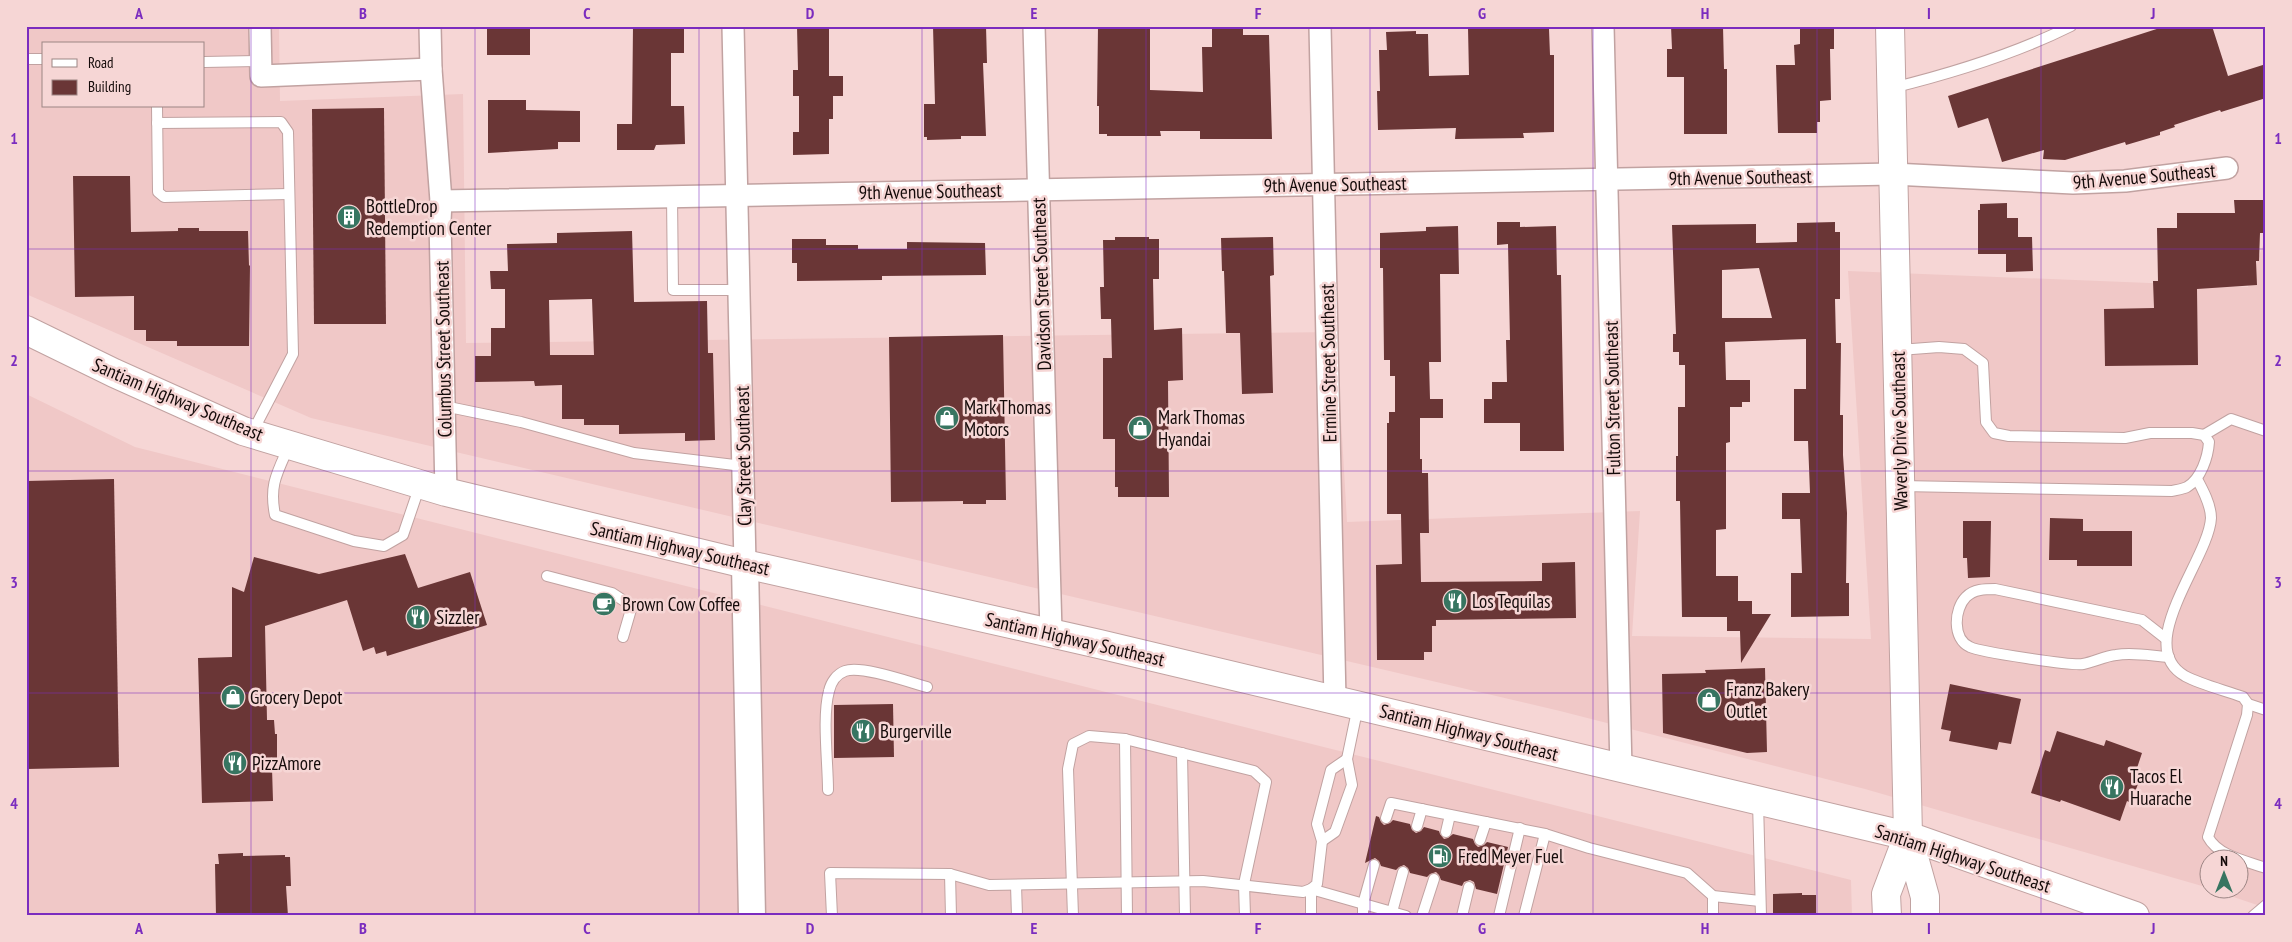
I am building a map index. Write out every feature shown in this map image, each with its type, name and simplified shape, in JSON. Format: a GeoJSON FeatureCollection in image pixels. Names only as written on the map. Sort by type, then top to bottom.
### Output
{"type":"FeatureCollection","features":[{"type":"Feature","properties":{"kind":"main road","name":"Waverly Drive Southeast"},"geometry":{"type":"LineString","coordinates":[[1890,26],[1908,836],[1925,897],[1925,916]]}},
{"type":"Feature","properties":{"kind":"main road","name":"Santiam Highway Southeast"},"geometry":{"type":"LineString","coordinates":[[26,330],[122,376],[252,434],[433,488],[745,564],[1051,632],[1908,836],[2098,910],[2135,916]]}},
{"type":"Feature","properties":{"kind":"main road","name":"Waverly Drive Southeast"},"geometry":{"type":"LineString","coordinates":[[1887,916],[1886,894],[1908,836]]}},
{"type":"Feature","properties":{"kind":"street"},"geometry":{"type":"LineString","coordinates":[[260,26],[261,68],[430,69]]}},
{"type":"Feature","properties":{"kind":"street","name":"Columbus Street Southeast"},"geometry":{"type":"LineString","coordinates":[[430,26],[430,69],[441,200],[444,406],[433,488]]}},
{"type":"Feature","properties":{"kind":"street","name":"Clay Street Southeast"},"geometry":{"type":"LineString","coordinates":[[733,26],[752,916]]}},
{"type":"Feature","properties":{"kind":"street","name":"Davidson Street Southeast"},"geometry":{"type":"LineString","coordinates":[[1034,26],[1051,632]]}},
{"type":"Feature","properties":{"kind":"street","name":"Ermine Street Southeast"},"geometry":{"type":"LineString","coordinates":[[1320,26],[1324,184],[1347,703]]}},
{"type":"Feature","properties":{"kind":"street","name":"Fulton Street Southeast"},"geometry":{"type":"LineString","coordinates":[[1602,26],[1621,769]]}},
{"type":"Feature","properties":{"kind":"street","name":"9th Avenue Southeast"},"geometry":{"type":"LineString","coordinates":[[441,200],[1893,174],[2073,183],[2125,181],[2227,168]]}},
{"type":"Feature","properties":{"kind":"lane"},"geometry":{"type":"LineString","coordinates":[[1891,88],[1941,76],[2042,41],[2071,26]]}},
{"type":"Feature","properties":{"kind":"lane"},"geometry":{"type":"LineString","coordinates":[[26,59],[42,59]]}},
{"type":"Feature","properties":{"kind":"lane"},"geometry":{"type":"LineString","coordinates":[[205,62],[261,68]]}},
{"type":"Feature","properties":{"kind":"lane"},"geometry":{"type":"LineString","coordinates":[[157,108],[158,192],[164,197],[290,194]]}},
{"type":"Feature","properties":{"kind":"lane"},"geometry":{"type":"LineString","coordinates":[[157,123],[281,122],[288,132],[293,354],[252,434]]}},
{"type":"Feature","properties":{"kind":"lane"},"geometry":{"type":"LineString","coordinates":[[672,196],[673,290],[739,290]]}},
{"type":"Feature","properties":{"kind":"lane"},"geometry":{"type":"LineString","coordinates":[[1897,350],[1939,347],[1964,349],[1983,363],[1986,422],[1994,433],[2009,436],[2125,438],[2150,433],[2192,433],[2204,435],[2231,419],[2266,431]]}},
{"type":"Feature","properties":{"kind":"lane"},"geometry":{"type":"LineString","coordinates":[[444,406],[522,422],[634,452],[743,466]]}},
{"type":"Feature","properties":{"kind":"lane"},"geometry":{"type":"LineString","coordinates":[[1900,486],[2172,491],[2187,487],[2197,478],[2208,452],[2209,442],[2204,435]]}},
{"type":"Feature","properties":{"kind":"lane"},"geometry":{"type":"LineString","coordinates":[[290,445],[275,478],[272,496],[276,515],[354,542],[384,546],[403,535],[433,488]]}},
{"type":"Feature","properties":{"kind":"lane"},"geometry":{"type":"LineString","coordinates":[[2197,478],[2206,496],[2211,517],[2205,544],[2174,608],[2165,638],[2169,657],[2173,665],[2184,675],[2243,696],[2247,709],[2208,837],[2212,846],[2226,854],[2266,868]]}},
{"type":"Feature","properties":{"kind":"lane"},"geometry":{"type":"LineString","coordinates":[[547,576],[612,593],[632,606],[623,637]]}},
{"type":"Feature","properties":{"kind":"lane"},"geometry":{"type":"LineString","coordinates":[[2165,638],[2142,620],[1995,589],[1979,589],[1966,597],[1958,610],[1957,625],[1960,636],[1968,647],[1985,652],[2082,665],[2117,654],[2169,657]]}},
{"type":"Feature","properties":{"kind":"lane"},"geometry":{"type":"LineString","coordinates":[[828,790],[827,714],[829,690],[836,676],[846,670],[860,670],[927,687]]}},
{"type":"Feature","properties":{"kind":"lane"},"geometry":{"type":"LineString","coordinates":[[1322,841],[1335,832],[1352,786],[1346,759],[1347,703]]}},
{"type":"Feature","properties":{"kind":"lane"},"geometry":{"type":"LineString","coordinates":[[2247,709],[2266,710]]}},
{"type":"Feature","properties":{"kind":"lane"},"geometry":{"type":"LineString","coordinates":[[1073,916],[1068,769],[1073,744],[1088,736],[1124,739],[1254,771],[1266,782],[1244,884],[1245,916]]}},
{"type":"Feature","properties":{"kind":"lane"},"geometry":{"type":"LineString","coordinates":[[1124,739],[1127,916]]}},
{"type":"Feature","properties":{"kind":"lane"},"geometry":{"type":"LineString","coordinates":[[1182,753],[1185,916]]}},
{"type":"Feature","properties":{"kind":"lane"},"geometry":{"type":"LineString","coordinates":[[832,916],[830,873],[950,874],[989,885],[1184,881],[1244,884],[1303,892],[1317,884],[1322,841],[1316,824],[1331,770],[1346,759]]}},
{"type":"Feature","properties":{"kind":"lane"},"geometry":{"type":"LineString","coordinates":[[1758,801],[1761,916]]}},
{"type":"Feature","properties":{"kind":"lane"},"geometry":{"type":"LineString","coordinates":[[1386,818],[1391,803],[1520,828],[1687,873],[1713,896],[1760,901]]}},
{"type":"Feature","properties":{"kind":"lane"},"geometry":{"type":"LineString","coordinates":[[1417,826],[1422,809]]}},
{"type":"Feature","properties":{"kind":"lane"},"geometry":{"type":"LineString","coordinates":[[1446,832],[1450,815]]}},
{"type":"Feature","properties":{"kind":"lane"},"geometry":{"type":"LineString","coordinates":[[1480,840],[1486,822]]}},
{"type":"Feature","properties":{"kind":"lane"},"geometry":{"type":"LineString","coordinates":[[1499,916],[1520,828]]}},
{"type":"Feature","properties":{"kind":"lane"},"geometry":{"type":"LineString","coordinates":[[1524,916],[1545,834]]}},
{"type":"Feature","properties":{"kind":"lane"},"geometry":{"type":"LineString","coordinates":[[1363,916],[1363,904],[1374,865]]}},
{"type":"Feature","properties":{"kind":"lane"},"geometry":{"type":"LineString","coordinates":[[1392,912],[1404,872]]}},
{"type":"Feature","properties":{"kind":"lane"},"geometry":{"type":"LineString","coordinates":[[950,874],[951,916]]}},
{"type":"Feature","properties":{"kind":"lane"},"geometry":{"type":"LineString","coordinates":[[1422,916],[1434,879]]}},
{"type":"Feature","properties":{"kind":"lane"},"geometry":{"type":"LineString","coordinates":[[1016,885],[1017,916]]}},
{"type":"Feature","properties":{"kind":"lane"},"geometry":{"type":"LineString","coordinates":[[1462,916],[1469,887]]}},
{"type":"Feature","properties":{"kind":"lane"},"geometry":{"type":"LineString","coordinates":[[1311,889],[1406,916]]}},
{"type":"Feature","properties":{"kind":"lane"},"geometry":{"type":"LineString","coordinates":[[1311,889],[1311,916]]}},
{"type":"Feature","properties":{"kind":"lane"},"geometry":{"type":"LineString","coordinates":[[1713,896],[1713,916]]}},
{"type":"Feature","properties":{"kind":"lane"},"geometry":{"type":"LineString","coordinates":[[2253,916],[2266,905]]}},
{"type":"Feature","properties":{"kind":"shaded area"},"geometry":{"type":"Polygon","coordinates":[[[26,26],[279,26],[280,101],[463,94],[466,343],[1336,332],[1347,522],[1640,511],[1632,636],[1871,639],[1848,271],[2248,287],[2266,237],[2266,908],[2242,900],[2250,900],[2250,850],[2200,850],[2200,885],[1865,789],[1560,711],[311,418],[26,294],[26,26]]]}},
{"type":"Feature","properties":{"kind":"shaded area"},"geometry":{"type":"Polygon","coordinates":[[[26,394],[135,447],[1851,880],[1852,916],[26,916],[26,394]]]}},
{"type":"Feature","properties":{"kind":"building"},"geometry":{"type":"Polygon","coordinates":[[[487,26],[530,26],[530,55],[487,55],[487,26]]]}},
{"type":"Feature","properties":{"kind":"building"},"geometry":{"type":"Polygon","coordinates":[[[633,26],[684,26],[684,53],[671,53],[671,106],[684,106],[685,144],[656,145],[654,150],[617,150],[617,124],[632,124],[633,26]]]}},
{"type":"Feature","properties":{"kind":"building"},"geometry":{"type":"Polygon","coordinates":[[[797,26],[829,26],[829,76],[843,76],[843,96],[833,96],[833,119],[829,119],[829,154],[793,155],[793,132],[799,132],[799,96],[793,96],[793,70],[798,70],[797,26]]]}},
{"type":"Feature","properties":{"kind":"building"},"geometry":{"type":"Polygon","coordinates":[[[933,26],[986,26],[987,63],[983,63],[986,136],[961,136],[961,139],[927,140],[927,137],[924,137],[924,104],[935,104],[933,26]]]}},
{"type":"Feature","properties":{"kind":"building"},"geometry":{"type":"Polygon","coordinates":[[[1098,26],[1150,26],[1150,90],[1203,92],[1202,47],[1212,47],[1212,26],[1243,26],[1243,35],[1269,35],[1272,139],[1200,139],[1200,131],[1160,131],[1161,136],[1107,136],[1107,134],[1099,134],[1099,106],[1097,106],[1098,26]]]}},
{"type":"Feature","properties":{"kind":"building"},"geometry":{"type":"Polygon","coordinates":[[[1671,26],[1723,26],[1724,69],[1727,69],[1727,134],[1684,134],[1684,77],[1667,77],[1667,49],[1672,49],[1671,26]]]}},
{"type":"Feature","properties":{"kind":"building"},"geometry":{"type":"Polygon","coordinates":[[[1800,26],[1834,26],[1834,49],[1830,49],[1831,100],[1820,101],[1820,122],[1817,122],[1817,133],[1778,133],[1776,65],[1795,65],[1794,45],[1800,44],[1800,26]]]}},
{"type":"Feature","properties":{"kind":"building"},"geometry":{"type":"Polygon","coordinates":[[[2166,26],[2212,26],[2228,76],[2266,64],[2266,98],[2174,125],[2175,127],[2160,132],[2160,135],[2126,145],[2125,142],[2065,160],[2043,159],[2044,150],[2002,162],[1988,118],[1958,128],[1948,96],[2166,26]]]}},
{"type":"Feature","properties":{"kind":"building"},"geometry":{"type":"Polygon","coordinates":[[[1468,28],[1549,29],[1550,55],[1554,55],[1554,132],[1523,133],[1524,138],[1455,139],[1456,128],[1378,130],[1377,91],[1380,91],[1379,50],[1387,50],[1386,32],[1416,31],[1416,34],[1428,34],[1429,76],[1469,75],[1468,28]]]}},
{"type":"Feature","properties":{"kind":"building"},"geometry":{"type":"Polygon","coordinates":[[[488,100],[526,100],[526,110],[580,111],[580,142],[558,142],[558,149],[488,153],[488,100]]]}},
{"type":"Feature","properties":{"kind":"building","name":"BottleDrop Redemption Center"},"geometry":{"type":"Polygon","coordinates":[[[384,108],[386,324],[314,324],[312,109],[384,108]]]}},
{"type":"Feature","properties":{"kind":"building"},"geometry":{"type":"Polygon","coordinates":[[[73,176],[130,176],[131,232],[178,231],[178,228],[199,228],[199,231],[248,231],[250,265],[249,346],[177,346],[177,341],[146,341],[146,330],[134,330],[134,296],[75,297],[73,176]]]}},
{"type":"Feature","properties":{"kind":"building"},"geometry":{"type":"Polygon","coordinates":[[[2234,200],[2263,200],[2263,233],[2260,233],[2259,261],[2256,261],[2257,285],[2197,289],[2198,365],[2105,366],[2104,309],[2154,308],[2153,281],[2158,281],[2157,228],[2177,228],[2177,213],[2235,213],[2234,200]]]}},
{"type":"Feature","properties":{"kind":"building"},"geometry":{"type":"Polygon","coordinates":[[[2007,203],[2007,218],[2018,218],[2018,237],[2032,237],[2033,271],[2006,272],[2006,254],[1978,254],[1978,210],[1980,210],[1980,204],[2007,203]]]}},
{"type":"Feature","properties":{"kind":"building"},"geometry":{"type":"Polygon","coordinates":[[[1497,222],[1520,222],[1520,227],[1556,226],[1557,275],[1561,275],[1564,451],[1520,451],[1520,423],[1484,423],[1484,399],[1492,399],[1492,382],[1507,382],[1506,340],[1510,340],[1508,244],[1497,245],[1497,222]]]}},
{"type":"Feature","properties":{"kind":"building"},"geometry":{"type":"Polygon","coordinates":[[[1835,222],[1835,232],[1840,232],[1840,299],[1835,299],[1836,343],[1841,343],[1840,415],[1843,415],[1843,455],[1847,513],[1846,583],[1849,583],[1849,616],[1791,617],[1791,573],[1802,573],[1800,519],[1782,519],[1782,493],[1810,493],[1808,441],[1794,441],[1794,389],[1806,389],[1806,339],[1725,342],[1726,380],[1750,380],[1750,402],[1742,402],[1742,407],[1730,407],[1730,442],[1726,443],[1726,529],[1716,530],[1716,576],[1738,576],[1738,601],[1752,601],[1752,614],[1771,614],[1741,663],[1740,631],[1727,631],[1727,617],[1682,617],[1680,501],[1676,501],[1676,456],[1678,456],[1678,407],[1685,407],[1685,365],[1679,365],[1679,352],[1673,352],[1673,334],[1676,334],[1672,225],[1756,224],[1756,243],[1797,242],[1797,223],[1835,222]],[[1759,268],[1722,270],[1722,318],[1772,318],[1759,268]]]}},
{"type":"Feature","properties":{"kind":"building"},"geometry":{"type":"Polygon","coordinates":[[[1458,226],[1459,274],[1440,274],[1441,362],[1429,362],[1430,399],[1443,399],[1443,418],[1420,418],[1422,473],[1428,473],[1429,533],[1420,533],[1421,582],[1542,581],[1542,563],[1575,562],[1576,618],[1436,620],[1436,626],[1432,626],[1432,652],[1424,652],[1424,660],[1377,660],[1376,565],[1402,564],[1401,514],[1387,514],[1387,423],[1389,423],[1389,412],[1395,412],[1395,376],[1390,376],[1390,360],[1384,360],[1383,268],[1380,268],[1380,233],[1426,231],[1426,227],[1458,226]]]}},
{"type":"Feature","properties":{"kind":"building"},"geometry":{"type":"Polygon","coordinates":[[[632,231],[634,302],[707,301],[708,353],[713,353],[715,440],[685,441],[685,433],[619,434],[619,425],[584,425],[584,419],[562,419],[562,385],[535,386],[534,381],[475,382],[475,356],[491,356],[491,328],[505,328],[505,289],[491,289],[490,271],[508,271],[507,244],[557,243],[557,233],[632,231]],[[592,299],[549,300],[550,355],[594,355],[592,299]]]}},
{"type":"Feature","properties":{"kind":"building"},"geometry":{"type":"Polygon","coordinates":[[[1115,237],[1149,237],[1149,239],[1159,239],[1159,279],[1153,279],[1154,330],[1182,328],[1183,380],[1168,381],[1169,497],[1118,497],[1118,487],[1115,487],[1115,439],[1103,439],[1103,358],[1112,358],[1111,319],[1101,319],[1100,287],[1104,287],[1103,240],[1115,240],[1115,237]]]}},
{"type":"Feature","properties":{"kind":"building"},"geometry":{"type":"Polygon","coordinates":[[[1273,237],[1274,275],[1270,276],[1273,393],[1242,394],[1240,333],[1226,333],[1221,238],[1273,237]]]}},
{"type":"Feature","properties":{"kind":"building"},"geometry":{"type":"Polygon","coordinates":[[[792,239],[826,239],[826,245],[858,245],[858,249],[907,249],[907,242],[985,243],[986,275],[882,276],[882,280],[797,281],[797,263],[792,263],[792,239]]]}},
{"type":"Feature","properties":{"kind":"building","name":"Mark Thomas Motors"},"geometry":{"type":"Polygon","coordinates":[[[1003,335],[1006,500],[986,500],[986,504],[963,504],[963,501],[891,502],[889,337],[1003,335]]]}},
{"type":"Feature","properties":{"kind":"building"},"geometry":{"type":"Polygon","coordinates":[[[114,479],[119,767],[27,769],[26,481],[114,479]]]}},
{"type":"Feature","properties":{"kind":"building"},"geometry":{"type":"Polygon","coordinates":[[[2050,518],[2083,519],[2083,531],[2132,531],[2132,566],[2077,566],[2077,560],[2049,560],[2050,518]]]}},
{"type":"Feature","properties":{"kind":"building"},"geometry":{"type":"Polygon","coordinates":[[[1963,521],[1991,521],[1990,577],[1968,578],[1967,558],[1963,558],[1963,521]]]}},
{"type":"Feature","properties":{"kind":"building"},"geometry":{"type":"Polygon","coordinates":[[[405,554],[418,588],[470,572],[487,625],[387,656],[386,651],[376,654],[374,647],[363,651],[347,600],[265,626],[267,720],[274,720],[275,734],[277,734],[276,768],[272,768],[273,801],[202,803],[198,658],[232,657],[232,587],[244,592],[254,557],[319,574],[405,554]]]}},
{"type":"Feature","properties":{"kind":"building","name":"Franz Bakery Outlet"},"geometry":{"type":"Polygon","coordinates":[[[1765,668],[1767,752],[1747,753],[1663,733],[1662,674],[1706,673],[1705,670],[1765,668]]]}},
{"type":"Feature","properties":{"kind":"building"},"geometry":{"type":"Polygon","coordinates":[[[1950,684],[2021,699],[2011,744],[1999,742],[1997,750],[1949,741],[1951,731],[1941,729],[1950,684]]]}},
{"type":"Feature","properties":{"kind":"building"},"geometry":{"type":"Polygon","coordinates":[[[893,704],[894,757],[834,758],[834,705],[893,704]]]}},
{"type":"Feature","properties":{"kind":"building"},"geometry":{"type":"Polygon","coordinates":[[[2057,731],[2104,746],[2106,740],[2142,753],[2136,771],[2142,773],[2131,803],[2127,801],[2120,821],[2061,800],[2060,802],[2031,793],[2045,750],[2050,752],[2057,731]]]}},
{"type":"Feature","properties":{"kind":"building"},"geometry":{"type":"Polygon","coordinates":[[[1376,816],[1379,817],[1384,825],[1393,820],[1410,824],[1412,830],[1416,833],[1424,827],[1439,831],[1444,839],[1453,834],[1473,839],[1478,847],[1487,842],[1508,847],[1497,894],[1476,889],[1474,882],[1470,880],[1464,882],[1462,886],[1441,880],[1436,872],[1427,877],[1410,873],[1404,865],[1396,870],[1381,866],[1375,858],[1365,863],[1376,816]]]}},
{"type":"Feature","properties":{"kind":"building"},"geometry":{"type":"Polygon","coordinates":[[[243,853],[243,856],[285,855],[285,857],[290,857],[291,886],[286,886],[288,916],[216,916],[215,864],[219,864],[218,854],[243,853]]]}},
{"type":"Feature","properties":{"kind":"building"},"geometry":{"type":"Polygon","coordinates":[[[1802,893],[1802,895],[1816,895],[1816,916],[1773,916],[1773,894],[1802,893]]]}},
{"type":"Feature","properties":{"kind":"place","name":"BottleDrop Redemption Center"},"geometry":{"type":"Point","coordinates":[349,217]}},
{"type":"Feature","properties":{"kind":"place","name":"Mark Thomas Motors"},"geometry":{"type":"Point","coordinates":[947,418]}},
{"type":"Feature","properties":{"kind":"place","name":"Mark Thomas Hyandai"},"geometry":{"type":"Point","coordinates":[1140,428]}},
{"type":"Feature","properties":{"kind":"place","name":"Los Tequilas"},"geometry":{"type":"Point","coordinates":[1455,601]}},
{"type":"Feature","properties":{"kind":"place","name":"Brown Cow Coffee"},"geometry":{"type":"Point","coordinates":[604,604]}},
{"type":"Feature","properties":{"kind":"place","name":"Sizzler"},"geometry":{"type":"Point","coordinates":[418,617]}},
{"type":"Feature","properties":{"kind":"place","name":"Grocery Depot"},"geometry":{"type":"Point","coordinates":[233,697]}},
{"type":"Feature","properties":{"kind":"place","name":"Franz Bakery Outlet"},"geometry":{"type":"Point","coordinates":[1709,700]}},
{"type":"Feature","properties":{"kind":"place","name":"Burgerville"},"geometry":{"type":"Point","coordinates":[863,731]}},
{"type":"Feature","properties":{"kind":"place","name":"PizzAmore"},"geometry":{"type":"Point","coordinates":[235,763]}},
{"type":"Feature","properties":{"kind":"place","name":"Tacos El Huarache"},"geometry":{"type":"Point","coordinates":[2112,787]}},
{"type":"Feature","properties":{"kind":"place","name":"Fred Meyer Fuel"},"geometry":{"type":"Point","coordinates":[1440,856]}}]}
